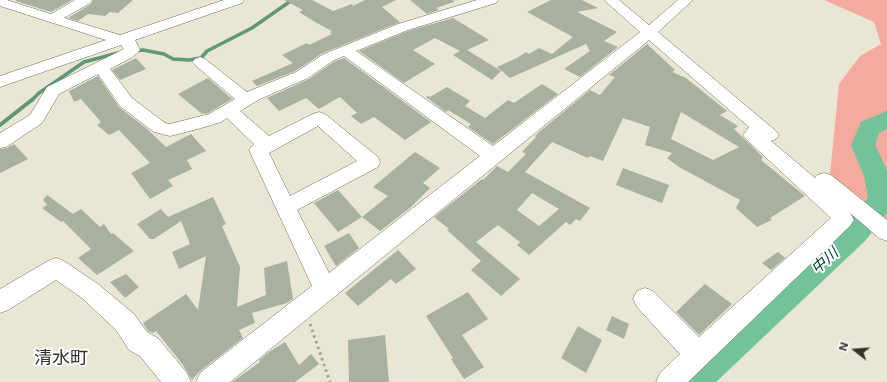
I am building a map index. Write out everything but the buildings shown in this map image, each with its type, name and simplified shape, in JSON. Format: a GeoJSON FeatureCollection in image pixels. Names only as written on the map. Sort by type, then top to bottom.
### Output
{"type":"FeatureCollection","features":[{"type":"Feature","properties":{"kind":"street"},"geometry":{"type":"LineString","coordinates":[[52,19],[85,0]]}},
{"type":"Feature","properties":{"kind":"street"},"geometry":{"type":"LineString","coordinates":[[0,82],[216,0]]}},
{"type":"Feature","properties":{"kind":"street"},"geometry":{"type":"LineString","coordinates":[[0,73],[237,0]]}},
{"type":"Feature","properties":{"kind":"street"},"geometry":{"type":"LineString","coordinates":[[101,67],[126,102],[160,128],[170,130],[214,118],[247,100],[302,75],[328,57],[403,27],[491,0]]}},
{"type":"Feature","properties":{"kind":"street"},"geometry":{"type":"LineString","coordinates":[[611,0],[760,127],[887,232]]}},
{"type":"Feature","properties":{"kind":"street"},"geometry":{"type":"LineString","coordinates":[[209,382],[650,32],[660,21],[686,0]]}},
{"type":"Feature","properties":{"kind":"street"},"geometry":{"type":"LineString","coordinates":[[0,2],[129,43],[132,50],[126,55],[64,84],[53,91],[36,119],[0,142]]}},
{"type":"Feature","properties":{"kind":"street"},"geometry":{"type":"LineString","coordinates":[[347,50],[351,55],[493,156]]}},
{"type":"Feature","properties":{"kind":"street"},"geometry":{"type":"LineString","coordinates":[[200,62],[247,100]]}},
{"type":"Feature","properties":{"kind":"street"},"geometry":{"type":"LineString","coordinates":[[229,110],[268,145]]}},
{"type":"Feature","properties":{"kind":"street"},"geometry":{"type":"LineString","coordinates":[[285,206],[296,202],[371,162],[318,118],[258,150],[285,206],[326,290]]}},
{"type":"Feature","properties":{"kind":"street"},"geometry":{"type":"LineString","coordinates":[[669,382],[844,220],[838,209],[752,135],[760,127]]}},
{"type":"Feature","properties":{"kind":"street"},"geometry":{"type":"LineString","coordinates":[[0,302],[56,268],[90,291],[125,322],[138,341],[149,347],[178,382]]}},
{"type":"Feature","properties":{"kind":"street"},"geometry":{"type":"LineString","coordinates":[[645,299],[699,355]]}},
{"type":"Feature","properties":{"kind":"path"},"geometry":{"type":"LineString","coordinates":[[304,307],[330,382]]}},
{"type":"Feature","properties":{"kind":"shaded area"},"geometry":{"type":"Polygon","coordinates":[[[824,0],[887,0],[887,232],[829,184],[839,84],[860,56],[881,44],[874,22],[824,0]]]}},
{"type":"Feature","properties":{"kind":"waterway"},"geometry":{"type":"LineString","coordinates":[[135,51],[143,50],[164,54],[173,59],[189,60],[201,58],[207,51],[252,28],[292,0]]}},
{"type":"Feature","properties":{"kind":"waterway"},"geometry":{"type":"LineString","coordinates":[[33,99],[39,93],[84,62],[118,53]]}},
{"type":"Feature","properties":{"kind":"waterway"},"geometry":{"type":"LineString","coordinates":[[0,125],[33,99]]}},
{"type":"Feature","properties":{"kind":"waterway","name":"中川"},"geometry":{"type":"LineString","coordinates":[[691,382],[856,232],[882,200],[877,176],[863,145],[869,128],[887,119]]}},
{"type":"Feature","properties":{"kind":"district","name":"清水町"},"geometry":{"type":"Point","coordinates":[61,359]}}]}
